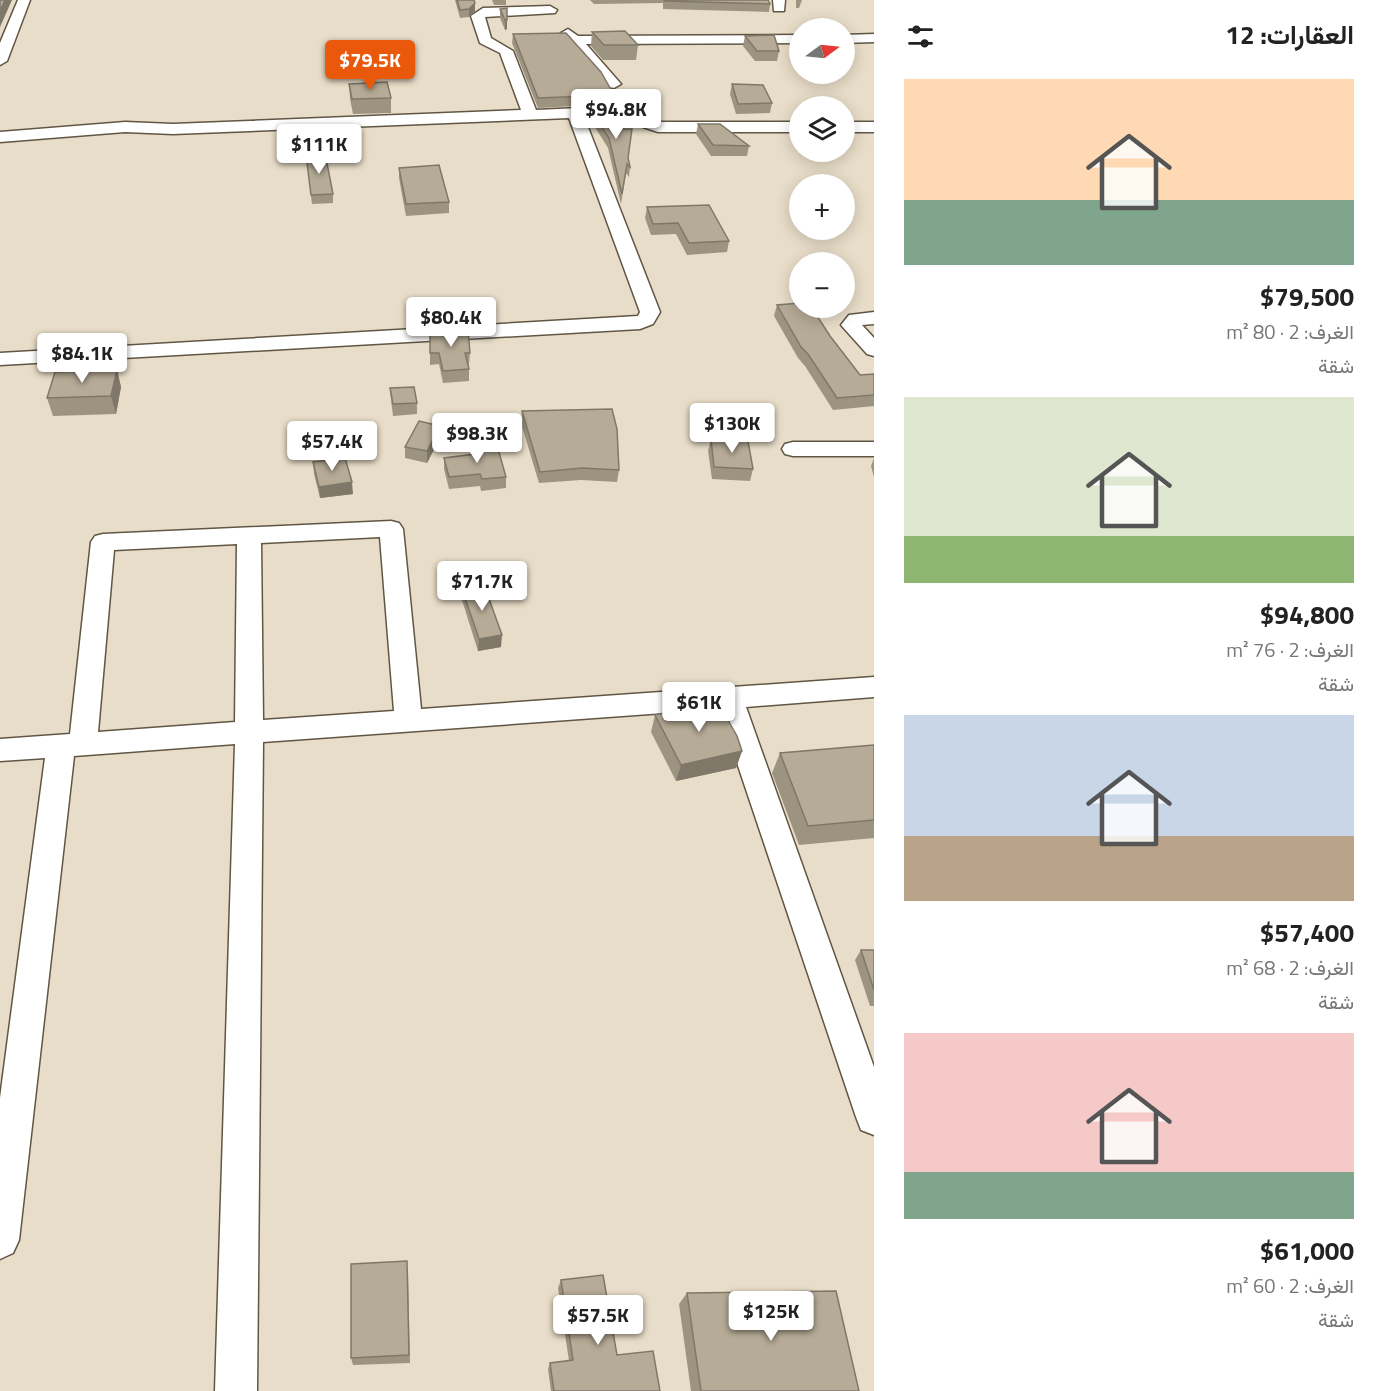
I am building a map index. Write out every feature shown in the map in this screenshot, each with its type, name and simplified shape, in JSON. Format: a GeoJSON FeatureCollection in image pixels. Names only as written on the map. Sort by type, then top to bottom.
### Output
{"type":"FeatureCollection","features":[{"type":"Feature","properties":{"kind":"street"},"geometry":{"type":"LineString","coordinates":[[0,61],[24,0]]}},
{"type":"Feature","properties":{"kind":"street"},"geometry":{"type":"LineString","coordinates":[[530,114],[506,51],[484,40],[478,16],[483,12],[553,13],[614,84]]}},
{"type":"Feature","properties":{"kind":"street"},"geometry":{"type":"LineString","coordinates":[[855,39],[874,38]]}},
{"type":"Feature","properties":{"kind":"street"},"geometry":{"type":"LineString","coordinates":[[574,40],[789,39]]}},
{"type":"Feature","properties":{"kind":"street"},"geometry":{"type":"LineString","coordinates":[[0,137],[125,127],[173,129],[629,112],[647,125],[658,127],[789,127]]}},
{"type":"Feature","properties":{"kind":"street"},"geometry":{"type":"LineString","coordinates":[[0,359],[640,323],[646,320],[650,312],[575,113]]}},
{"type":"Feature","properties":{"kind":"street"},"geometry":{"type":"LineString","coordinates":[[855,127],[874,127]]}},
{"type":"Feature","properties":{"kind":"street"},"geometry":{"type":"LineString","coordinates":[[874,318],[855,319],[851,325],[874,350]]}},
{"type":"Feature","properties":{"kind":"street"},"geometry":{"type":"LineString","coordinates":[[793,449],[874,449]]}},
{"type":"Feature","properties":{"kind":"street"},"geometry":{"type":"LineString","coordinates":[[0,1240],[103,542],[391,529],[408,720]]}},
{"type":"Feature","properties":{"kind":"street"},"geometry":{"type":"LineString","coordinates":[[236,1391],[249,732],[249,536]]}},
{"type":"Feature","properties":{"kind":"street"},"geometry":{"type":"LineString","coordinates":[[0,750],[874,687]]}},
{"type":"Feature","properties":{"kind":"street"},"geometry":{"type":"LineString","coordinates":[[729,697],[874,1117]]}},
{"type":"Feature","properties":{"kind":"building"},"geometry":{"type":"Polygon","coordinates":[[[0,0],[5,0],[0,11],[0,0]]]}},
{"type":"Feature","properties":{"kind":"building"},"geometry":{"type":"Polygon","coordinates":[[[457,0],[474,0],[475,3],[469,9],[460,10],[457,0]]]}},
{"type":"Feature","properties":{"kind":"building"},"geometry":{"type":"Polygon","coordinates":[[[768,0],[770,4],[665,1],[768,0]]]}},
{"type":"Feature","properties":{"kind":"building"},"geometry":{"type":"Polygon","coordinates":[[[507,8],[507,20],[505,20],[500,9],[507,8]]]}},
{"type":"Feature","properties":{"kind":"building"},"geometry":{"type":"Polygon","coordinates":[[[625,31],[638,45],[604,45],[592,32],[625,31]]]}},
{"type":"Feature","properties":{"kind":"building"},"geometry":{"type":"Polygon","coordinates":[[[566,33],[601,72],[614,95],[538,98],[513,34],[566,33]]]}},
{"type":"Feature","properties":{"kind":"building"},"geometry":{"type":"Polygon","coordinates":[[[774,35],[779,51],[757,51],[745,36],[774,35]]]}},
{"type":"Feature","properties":{"kind":"building"},"geometry":{"type":"Polygon","coordinates":[[[387,82],[391,98],[352,99],[349,84],[387,82]]]}},
{"type":"Feature","properties":{"kind":"building"},"geometry":{"type":"Polygon","coordinates":[[[732,84],[763,85],[772,103],[738,104],[732,84]]]}},
{"type":"Feature","properties":{"kind":"building"},"geometry":{"type":"Polygon","coordinates":[[[617,109],[621,129],[632,129],[628,158],[630,167],[627,164],[622,194],[609,138],[591,110],[617,109]]]}},
{"type":"Feature","properties":{"kind":"building"},"geometry":{"type":"Polygon","coordinates":[[[698,124],[720,124],[749,146],[713,145],[698,124]]]}},
{"type":"Feature","properties":{"kind":"building"},"geometry":{"type":"Polygon","coordinates":[[[325,153],[333,194],[311,195],[306,155],[325,153]]]}},
{"type":"Feature","properties":{"kind":"building"},"geometry":{"type":"Polygon","coordinates":[[[439,165],[449,202],[406,204],[399,168],[439,165]]]}},
{"type":"Feature","properties":{"kind":"building"},"geometry":{"type":"Polygon","coordinates":[[[709,205],[729,241],[689,243],[678,223],[653,224],[647,207],[709,205]]]}},
{"type":"Feature","properties":{"kind":"building"},"geometry":{"type":"Polygon","coordinates":[[[789,304],[789,318],[818,318],[860,375],[874,374],[874,395],[837,398],[801,347],[777,305],[789,304]]]}},
{"type":"Feature","properties":{"kind":"building"},"geometry":{"type":"Polygon","coordinates":[[[468,330],[470,353],[465,353],[469,369],[443,371],[439,353],[430,353],[430,331],[468,330]]]}},
{"type":"Feature","properties":{"kind":"building"},"geometry":{"type":"Polygon","coordinates":[[[117,370],[111,396],[47,398],[55,372],[117,370]]]}},
{"type":"Feature","properties":{"kind":"building"},"geometry":{"type":"Polygon","coordinates":[[[414,387],[417,403],[393,404],[390,388],[414,387]]]}},
{"type":"Feature","properties":{"kind":"building"},"geometry":{"type":"Polygon","coordinates":[[[612,409],[617,429],[619,470],[582,468],[540,472],[522,411],[612,409]]]}},
{"type":"Feature","properties":{"kind":"building"},"geometry":{"type":"Polygon","coordinates":[[[419,421],[440,426],[427,451],[405,447],[419,421]]]}},
{"type":"Feature","properties":{"kind":"building"},"geometry":{"type":"Polygon","coordinates":[[[711,439],[748,441],[753,469],[714,467],[711,439]]]}},
{"type":"Feature","properties":{"kind":"building"},"geometry":{"type":"Polygon","coordinates":[[[497,445],[506,477],[482,479],[480,474],[449,477],[444,458],[475,454],[473,448],[497,445]]]}},
{"type":"Feature","properties":{"kind":"building"},"geometry":{"type":"Polygon","coordinates":[[[345,458],[352,482],[319,487],[313,462],[345,458]]]}},
{"type":"Feature","properties":{"kind":"building"},"geometry":{"type":"Polygon","coordinates":[[[484,585],[502,635],[479,639],[462,589],[484,585]]]}},
{"type":"Feature","properties":{"kind":"building"},"geometry":{"type":"Polygon","coordinates":[[[717,701],[737,736],[742,751],[681,765],[655,715],[717,701]]]}},
{"type":"Feature","properties":{"kind":"building"},"geometry":{"type":"Polygon","coordinates":[[[874,745],[874,820],[808,826],[780,753],[874,745]]]}},
{"type":"Feature","properties":{"kind":"building"},"geometry":{"type":"Polygon","coordinates":[[[861,950],[874,950],[874,990],[861,950]]]}},
{"type":"Feature","properties":{"kind":"building"},"geometry":{"type":"Polygon","coordinates":[[[407,1261],[409,1355],[351,1358],[351,1264],[407,1261]]]}},
{"type":"Feature","properties":{"kind":"building"},"geometry":{"type":"Polygon","coordinates":[[[603,1275],[617,1355],[653,1351],[660,1391],[554,1391],[550,1363],[573,1360],[561,1280],[603,1275]]]}},
{"type":"Feature","properties":{"kind":"building"},"geometry":{"type":"Polygon","coordinates":[[[836,1291],[859,1391],[701,1391],[687,1293],[836,1291]]]}}]}
